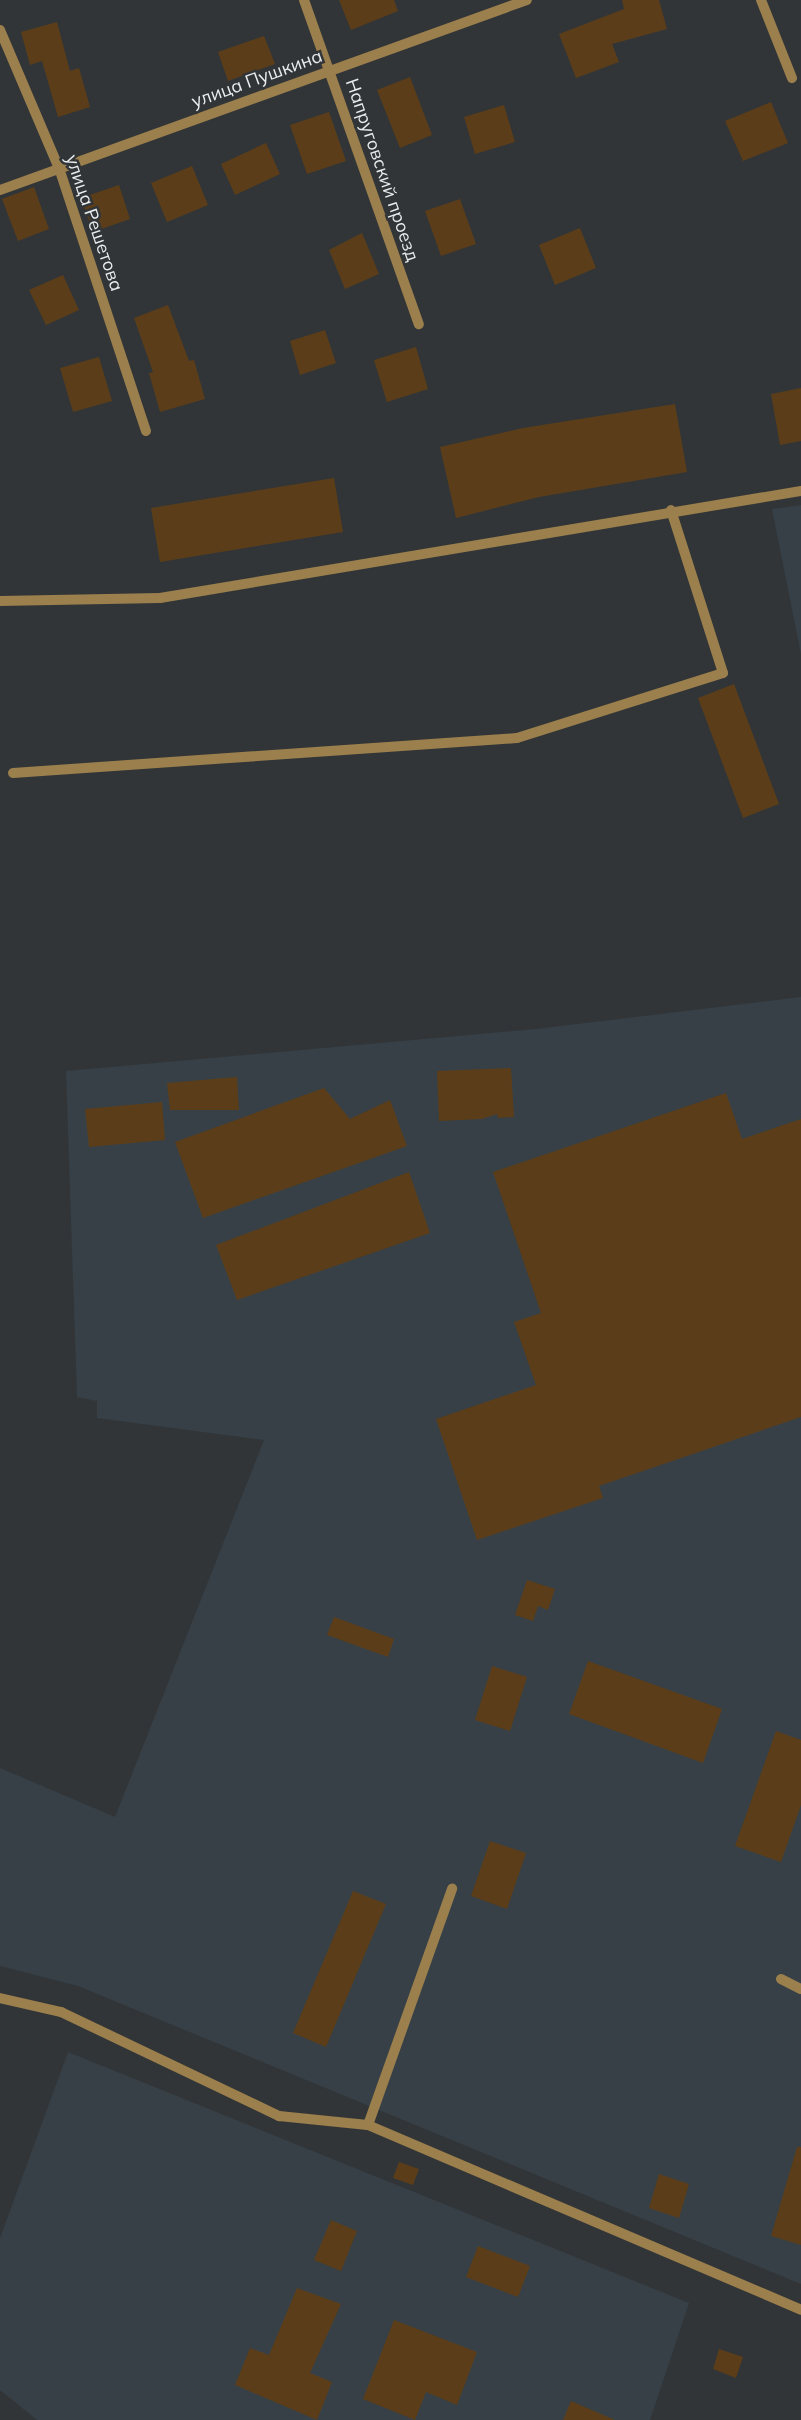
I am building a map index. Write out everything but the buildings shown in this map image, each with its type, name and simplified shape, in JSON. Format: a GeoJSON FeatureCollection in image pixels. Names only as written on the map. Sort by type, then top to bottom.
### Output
{"type":"FeatureCollection","features":[{"type":"Feature","properties":{"kind":"street","name":"Напруговский проезд"},"geometry":{"type":"LineString","coordinates":[[304,0],[419,324]]}},
{"type":"Feature","properties":{"kind":"street","name":"улица Пушкина"},"geometry":{"type":"LineString","coordinates":[[0,190],[526,0]]}},
{"type":"Feature","properties":{"kind":"street"},"geometry":{"type":"LineString","coordinates":[[761,0],[792,78]]}},
{"type":"Feature","properties":{"kind":"street","name":"улица Решетова"},"geometry":{"type":"LineString","coordinates":[[0,30],[59,168],[146,431]]}},
{"type":"Feature","properties":{"kind":"street"},"geometry":{"type":"LineString","coordinates":[[0,601],[160,598],[671,510],[801,490]]}},
{"type":"Feature","properties":{"kind":"street"},"geometry":{"type":"LineString","coordinates":[[14,773],[517,738],[723,673],[671,510]]}},
{"type":"Feature","properties":{"kind":"street"},"geometry":{"type":"LineString","coordinates":[[368,2125],[452,1889]]}},
{"type":"Feature","properties":{"kind":"street"},"geometry":{"type":"LineString","coordinates":[[781,1979],[801,1989]]}},
{"type":"Feature","properties":{"kind":"street"},"geometry":{"type":"LineString","coordinates":[[0,1998],[60,2012],[280,2116],[368,2125],[801,2310]]}},
{"type":"Feature","properties":{"kind":"shaded area"},"geometry":{"type":"Polygon","coordinates":[[[801,505],[801,654],[772,509],[801,505]]]}},
{"type":"Feature","properties":{"kind":"shaded area"},"geometry":{"type":"Polygon","coordinates":[[[801,997],[801,2284],[78,1986],[0,1966],[0,1768],[115,1817],[264,1440],[97,1418],[97,1401],[77,1397],[66,1071],[536,1029],[801,997]]]}},
{"type":"Feature","properties":{"kind":"shaded area"},"geometry":{"type":"Polygon","coordinates":[[[68,2052],[689,2303],[650,2420],[37,2420],[0,2390],[0,2238],[68,2052]]]}}]}
